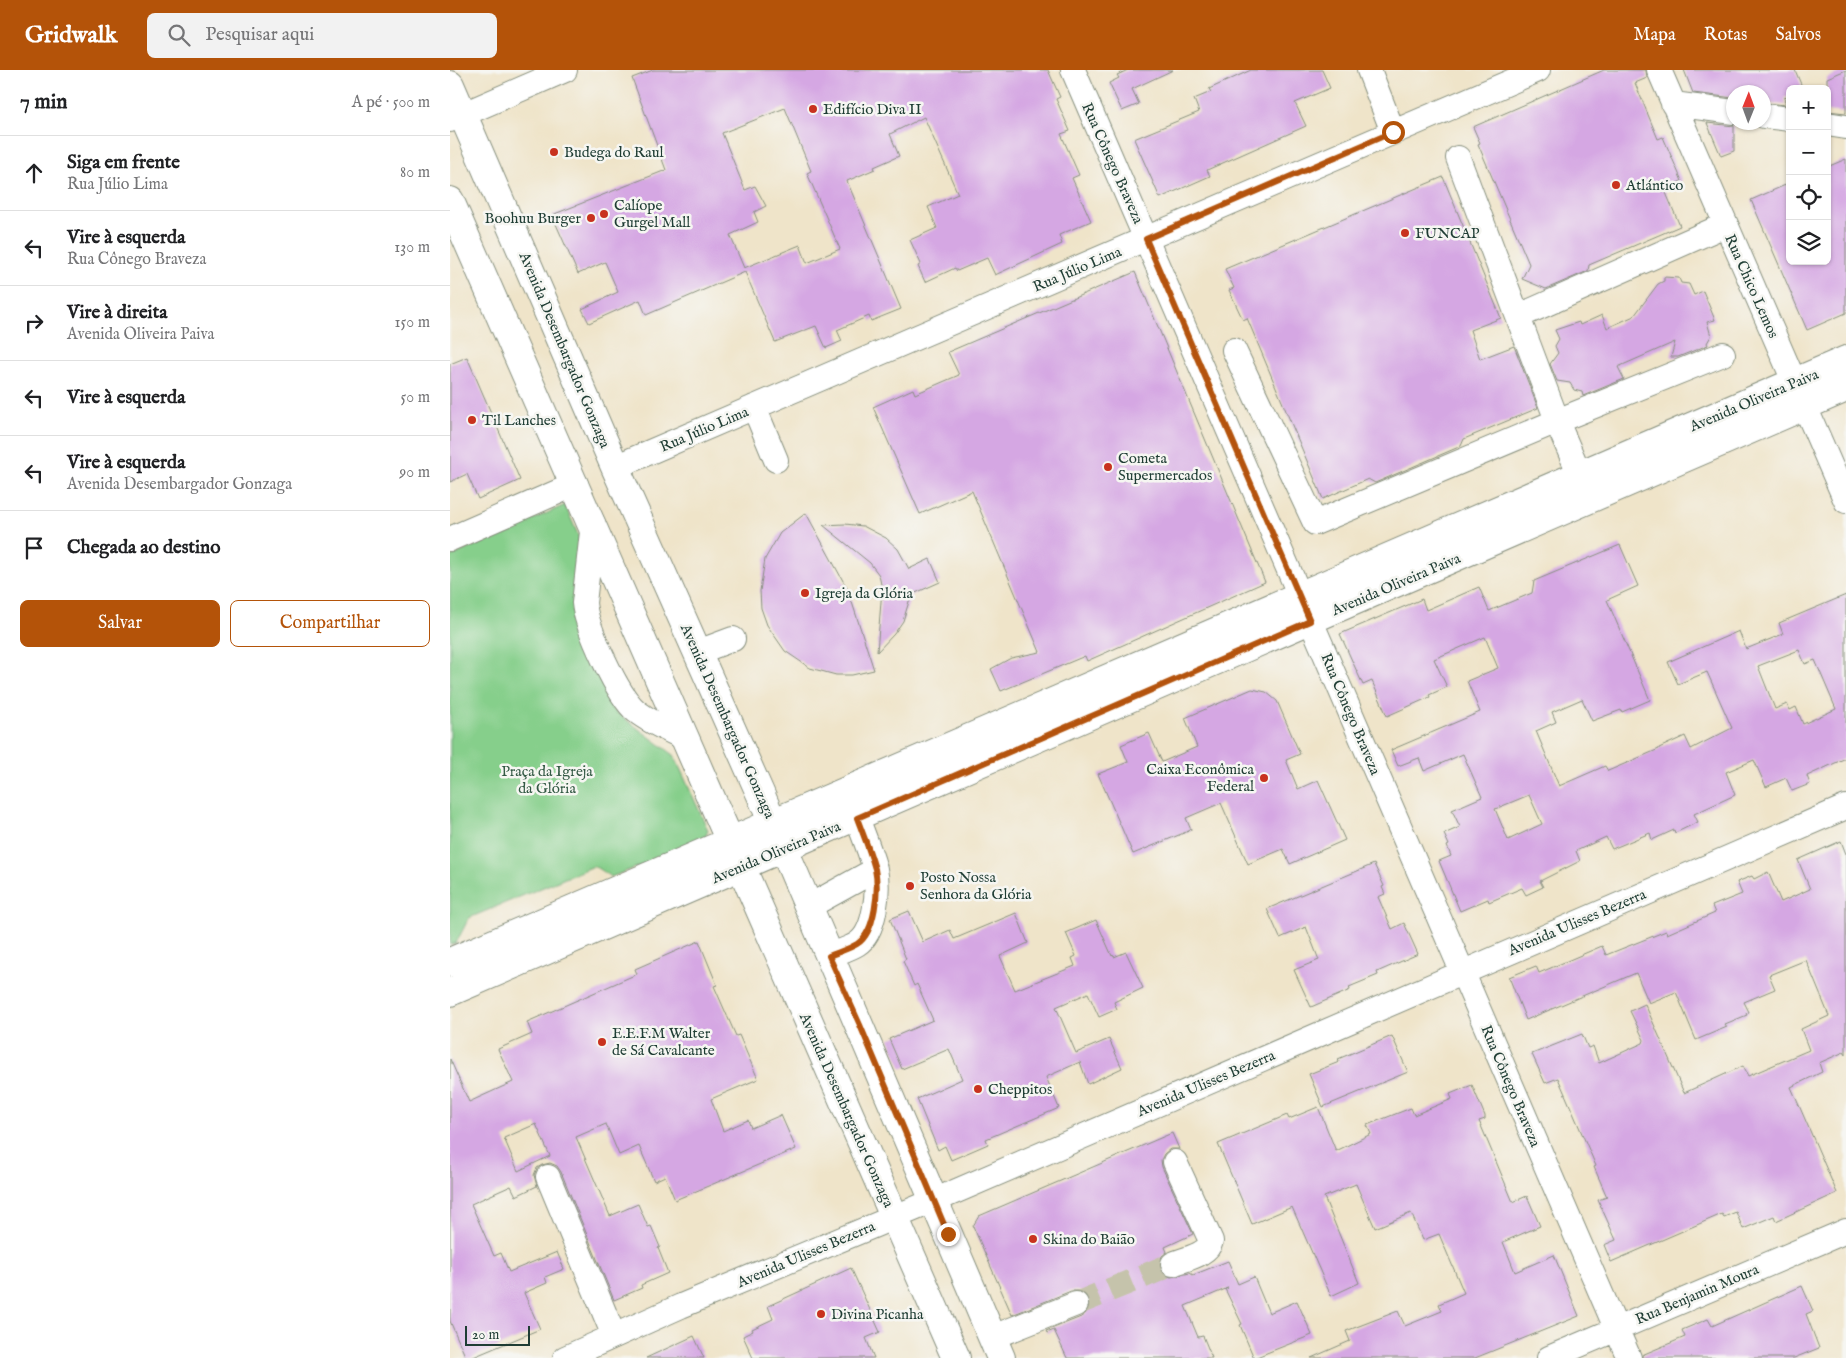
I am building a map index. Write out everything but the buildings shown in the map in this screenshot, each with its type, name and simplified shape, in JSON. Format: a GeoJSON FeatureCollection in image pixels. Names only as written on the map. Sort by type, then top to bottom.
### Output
{"type":"FeatureCollection","features":[{"type":"Feature","properties":{"kind":"main road","name":"Avenida Desembargador Gonzaga"},"geometry":{"type":"LineString","coordinates":[[450,86],[456,118],[698,652],[860,1025],[933,1201],[997,1348]]}},
{"type":"Feature","properties":{"kind":"main road","name":"Avenida Desembargador Gonzaga"},"geometry":{"type":"LineString","coordinates":[[450,201],[576,484],[956,1358]]}},
{"type":"Feature","properties":{"kind":"main road","name":"Avenida Oliveira Paiva"},"geometry":{"type":"LineString","coordinates":[[450,992],[1310,621],[1800,394],[1846,360]]}},
{"type":"Feature","properties":{"kind":"main road","name":"Avenida Oliveira Paiva"},"geometry":{"type":"LineString","coordinates":[[450,962],[1580,475],[1800,394],[1846,388]]}},
{"type":"Feature","properties":{"kind":"street"},"geometry":{"type":"LineString","coordinates":[[456,118],[565,70]]}},
{"type":"Feature","properties":{"kind":"street","name":"Rua Cônego Braveza"},"geometry":{"type":"LineString","coordinates":[[1073,70],[1629,1358]]}},
{"type":"Feature","properties":{"kind":"street"},"geometry":{"type":"LineString","coordinates":[[1369,70],[1393,132]]}},
{"type":"Feature","properties":{"kind":"street","name":"Rua Chico Lemos"},"geometry":{"type":"LineString","coordinates":[[1659,70],[1846,501]]}},
{"type":"Feature","properties":{"kind":"street","name":"Rua Júlio Lima"},"geometry":{"type":"LineString","coordinates":[[615,467],[1393,132],[1527,71]]}},
{"type":"Feature","properties":{"kind":"street"},"geometry":{"type":"LineString","coordinates":[[1673,104],[1726,111]]}},
{"type":"Feature","properties":{"kind":"street"},"geometry":{"type":"LineString","coordinates":[[1771,117],[1786,119]]}},
{"type":"Feature","properties":{"kind":"street"},"geometry":{"type":"LineString","coordinates":[[1831,125],[1846,127]]}},
{"type":"Feature","properties":{"kind":"street"},"geometry":{"type":"LineString","coordinates":[[1458,158],[1557,420],[1580,475]]}},
{"type":"Feature","properties":{"kind":"street"},"geometry":{"type":"LineString","coordinates":[[1518,316],[1725,225]]}},
{"type":"Feature","properties":{"kind":"street"},"geometry":{"type":"LineString","coordinates":[[1234,350],[1315,523],[1557,420],[1723,354]]}},
{"type":"Feature","properties":{"kind":"street"},"geometry":{"type":"LineString","coordinates":[[754,407],[776,460]]}},
{"type":"Feature","properties":{"kind":"street"},"geometry":{"type":"LineString","coordinates":[[450,539],[576,484]]}},
{"type":"Feature","properties":{"kind":"street"},"geometry":{"type":"LineString","coordinates":[[593,523],[584,604],[585,614],[599,651],[625,699],[635,711],[687,739]]}},
{"type":"Feature","properties":{"kind":"street"},"geometry":{"type":"LineString","coordinates":[[698,652],[733,639]]}},
{"type":"Feature","properties":{"kind":"street","name":"Avenida Ulisses Bezerra"},"geometry":{"type":"LineString","coordinates":[[565,1358],[681,1306],[933,1201],[1846,807]]}},
{"type":"Feature","properties":{"kind":"street"},"geometry":{"type":"LineString","coordinates":[[829,956],[858,944],[864,938],[875,910],[875,870],[857,818]]}},
{"type":"Feature","properties":{"kind":"street"},"geometry":{"type":"LineString","coordinates":[[808,907],[875,870]]}},
{"type":"Feature","properties":{"kind":"street"},"geometry":{"type":"LineString","coordinates":[[1172,1264],[1205,1251],[1210,1247],[1211,1242],[1175,1162]]}},
{"type":"Feature","properties":{"kind":"street"},"geometry":{"type":"LineString","coordinates":[[548,1177],[614,1336]]}},
{"type":"Feature","properties":{"kind":"street","name":"Rua Benjamin Moura"},"geometry":{"type":"LineString","coordinates":[[1549,1358],[1846,1231]]}},
{"type":"Feature","properties":{"kind":"street"},"geometry":{"type":"LineString","coordinates":[[997,1348],[1076,1304]]}},
{"type":"Feature","properties":{"kind":"green space","name":"Praça da Igreja da Glória"},"geometry":{"type":"Polygon","coordinates":[[[565,505],[579,537],[574,611],[613,710],[674,755],[708,830],[701,843],[611,877],[594,866],[469,918],[456,943],[450,945],[450,557],[565,505]]]}},
{"type":"Feature","properties":{"kind":"tunnel"},"geometry":{"type":"LineString","coordinates":[[1076,1304],[1173,1264]]}},
{"type":"Feature","properties":{"kind":"place","name":"Edifício Diva II"},"geometry":{"type":"Point","coordinates":[813,109]}},
{"type":"Feature","properties":{"kind":"place","name":"Budega do Raul"},"geometry":{"type":"Point","coordinates":[554,152]}},
{"type":"Feature","properties":{"kind":"place","name":"Atlántico"},"geometry":{"type":"Point","coordinates":[1616,185]}},
{"type":"Feature","properties":{"kind":"place","name":"Calíope Gurgel Mall"},"geometry":{"type":"Point","coordinates":[604,214]}},
{"type":"Feature","properties":{"kind":"place","name":"Boohuu Burger"},"geometry":{"type":"Point","coordinates":[591,218]}},
{"type":"Feature","properties":{"kind":"place","name":"FUNCAP"},"geometry":{"type":"Point","coordinates":[1405,233]}},
{"type":"Feature","properties":{"kind":"place","name":"Til Lanches"},"geometry":{"type":"Point","coordinates":[472,420]}},
{"type":"Feature","properties":{"kind":"place","name":"Cometa Supermercados"},"geometry":{"type":"Point","coordinates":[1108,467]}},
{"type":"Feature","properties":{"kind":"place","name":"Igreja da Glória"},"geometry":{"type":"Point","coordinates":[805,593]}},
{"type":"Feature","properties":{"kind":"place","name":"Caixa Econômica Federal"},"geometry":{"type":"Point","coordinates":[1264,778]}},
{"type":"Feature","properties":{"kind":"place","name":"Posto Nossa Senhora da Glória"},"geometry":{"type":"Point","coordinates":[910,886]}},
{"type":"Feature","properties":{"kind":"place","name":"E.E.F.M Walter de Sá Cavalcante"},"geometry":{"type":"Point","coordinates":[602,1042]}},
{"type":"Feature","properties":{"kind":"place","name":"Cheppitos"},"geometry":{"type":"Point","coordinates":[978,1089]}},
{"type":"Feature","properties":{"kind":"place","name":"Skina do Baião"},"geometry":{"type":"Point","coordinates":[1033,1239]}},
{"type":"Feature","properties":{"kind":"place","name":"Divina Picanha"},"geometry":{"type":"Point","coordinates":[821,1314]}},
{"type":"Feature","properties":{"kind":"route"},"geometry":{"type":"LineString","coordinates":[[948,1234],[829,956],[858,944],[864,938],[875,910],[875,870],[857,818],[1310,621],[1146,239],[1393,132]]}}]}
